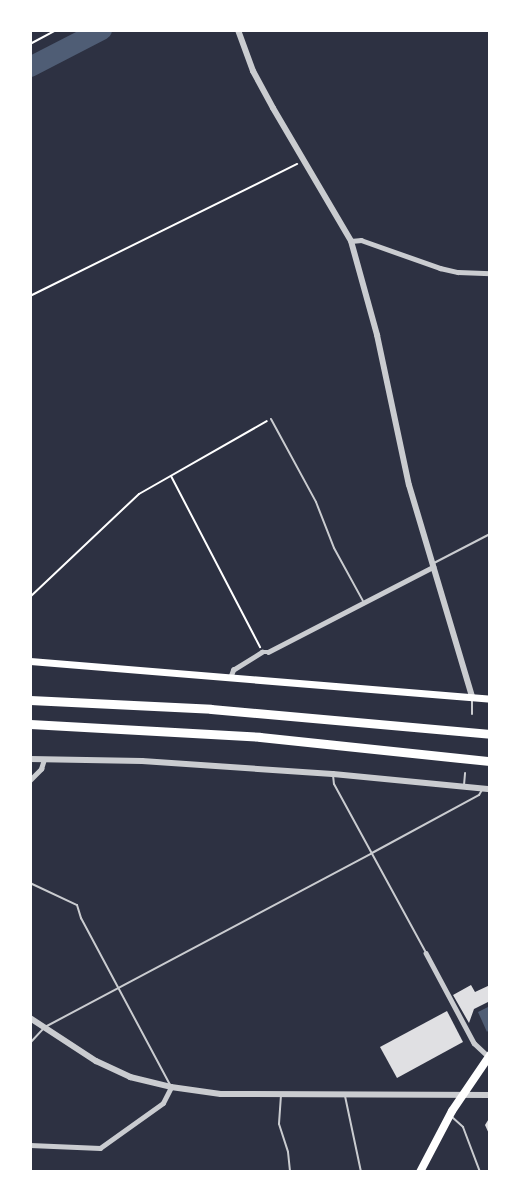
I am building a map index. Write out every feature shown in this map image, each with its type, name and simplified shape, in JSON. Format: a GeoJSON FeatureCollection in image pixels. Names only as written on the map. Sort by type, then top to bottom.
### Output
{"type":"FeatureCollection","features":[{"type":"Feature","properties":{"kind":"highway"},"geometry":{"type":"LineString","coordinates":[[30,700],[211,710],[490,734]]}},
{"type":"Feature","properties":{"kind":"highway"},"geometry":{"type":"LineString","coordinates":[[30,724],[260,737],[490,761]]}},
{"type":"Feature","properties":{"kind":"main road"},"geometry":{"type":"LineString","coordinates":[[30,661],[356,690],[490,699]]}},
{"type":"Feature","properties":{"kind":"main road"},"geometry":{"type":"LineString","coordinates":[[420,1172],[449,1116],[489,1056]]}},
{"type":"Feature","properties":{"kind":"street"},"geometry":{"type":"LineString","coordinates":[[238,30],[253,71],[351,241],[377,335],[409,485],[472,696]]}},
{"type":"Feature","properties":{"kind":"street"},"geometry":{"type":"LineString","coordinates":[[351,241],[361,240],[440,268],[458,272],[490,273]]}},
{"type":"Feature","properties":{"kind":"street"},"geometry":{"type":"LineString","coordinates":[[230,678],[233,670],[262,652],[365,604],[432,566]]}},
{"type":"Feature","properties":{"kind":"street"},"geometry":{"type":"LineString","coordinates":[[30,759],[142,761],[333,774],[487,788]]}},
{"type":"Feature","properties":{"kind":"street"},"geometry":{"type":"LineString","coordinates":[[30,780],[40,770],[44,759]]}},
{"type":"Feature","properties":{"kind":"street"},"geometry":{"type":"LineString","coordinates":[[426,953],[474,1044],[489,1056]]}},
{"type":"Feature","properties":{"kind":"street"},"geometry":{"type":"LineString","coordinates":[[30,1018],[96,1061],[130,1077],[171,1087],[221,1094],[490,1095]]}},
{"type":"Feature","properties":{"kind":"street"},"geometry":{"type":"LineString","coordinates":[[30,1145],[100,1148],[163,1103],[171,1087]]}},
{"type":"Feature","properties":{"kind":"lane"},"geometry":{"type":"LineString","coordinates":[[271,418],[316,502],[334,548],[365,604]]}},
{"type":"Feature","properties":{"kind":"lane"},"geometry":{"type":"LineString","coordinates":[[432,566],[490,534]]}},
{"type":"Feature","properties":{"kind":"lane"},"geometry":{"type":"LineString","coordinates":[[472,696],[472,714]]}},
{"type":"Feature","properties":{"kind":"lane"},"geometry":{"type":"LineString","coordinates":[[464,785],[465,773]]}},
{"type":"Feature","properties":{"kind":"lane"},"geometry":{"type":"LineString","coordinates":[[333,774],[334,784],[426,953]]}},
{"type":"Feature","properties":{"kind":"lane"},"geometry":{"type":"LineString","coordinates":[[30,1043],[45,1027],[480,795],[487,788]]}},
{"type":"Feature","properties":{"kind":"lane"},"geometry":{"type":"LineString","coordinates":[[30,883],[77,905],[81,918],[171,1087]]}},
{"type":"Feature","properties":{"kind":"lane"},"geometry":{"type":"LineString","coordinates":[[281,1093],[279,1124],[288,1152],[290,1172]]}},
{"type":"Feature","properties":{"kind":"lane"},"geometry":{"type":"LineString","coordinates":[[344,1093],[361,1172]]}},
{"type":"Feature","properties":{"kind":"lane"},"geometry":{"type":"LineString","coordinates":[[449,1116],[463,1127],[480,1172]]}},
{"type":"Feature","properties":{"kind":"path"},"geometry":{"type":"LineString","coordinates":[[30,44],[56,30]]}},
{"type":"Feature","properties":{"kind":"path"},"geometry":{"type":"LineString","coordinates":[[30,296],[305,160]]}},
{"type":"Feature","properties":{"kind":"path"},"geometry":{"type":"LineString","coordinates":[[30,597],[139,494],[271,418]]}},
{"type":"Feature","properties":{"kind":"path"},"geometry":{"type":"LineString","coordinates":[[171,476],[262,652]]}},
{"type":"Feature","properties":{"kind":"water"},"geometry":{"type":"Polygon","coordinates":[[[490,1006],[490,1028],[487,1032],[478,1012],[490,1006]]]}},
{"type":"Feature","properties":{"kind":"building"},"geometry":{"type":"Polygon","coordinates":[[[471,985],[475,992],[490,985],[490,1001],[474,1009],[469,1023],[453,995],[471,985]]]}},
{"type":"Feature","properties":{"kind":"building"},"geometry":{"type":"Polygon","coordinates":[[[447,1011],[463,1042],[397,1078],[380,1047],[447,1011]]]}},
{"type":"Feature","properties":{"kind":"building"},"geometry":{"type":"Polygon","coordinates":[[[490,1117],[490,1136],[485,1125],[490,1117]]]}},
{"type":"Feature","properties":{"kind":"waterway"},"geometry":{"type":"LineString","coordinates":[[30,67],[102,30]]}}]}
